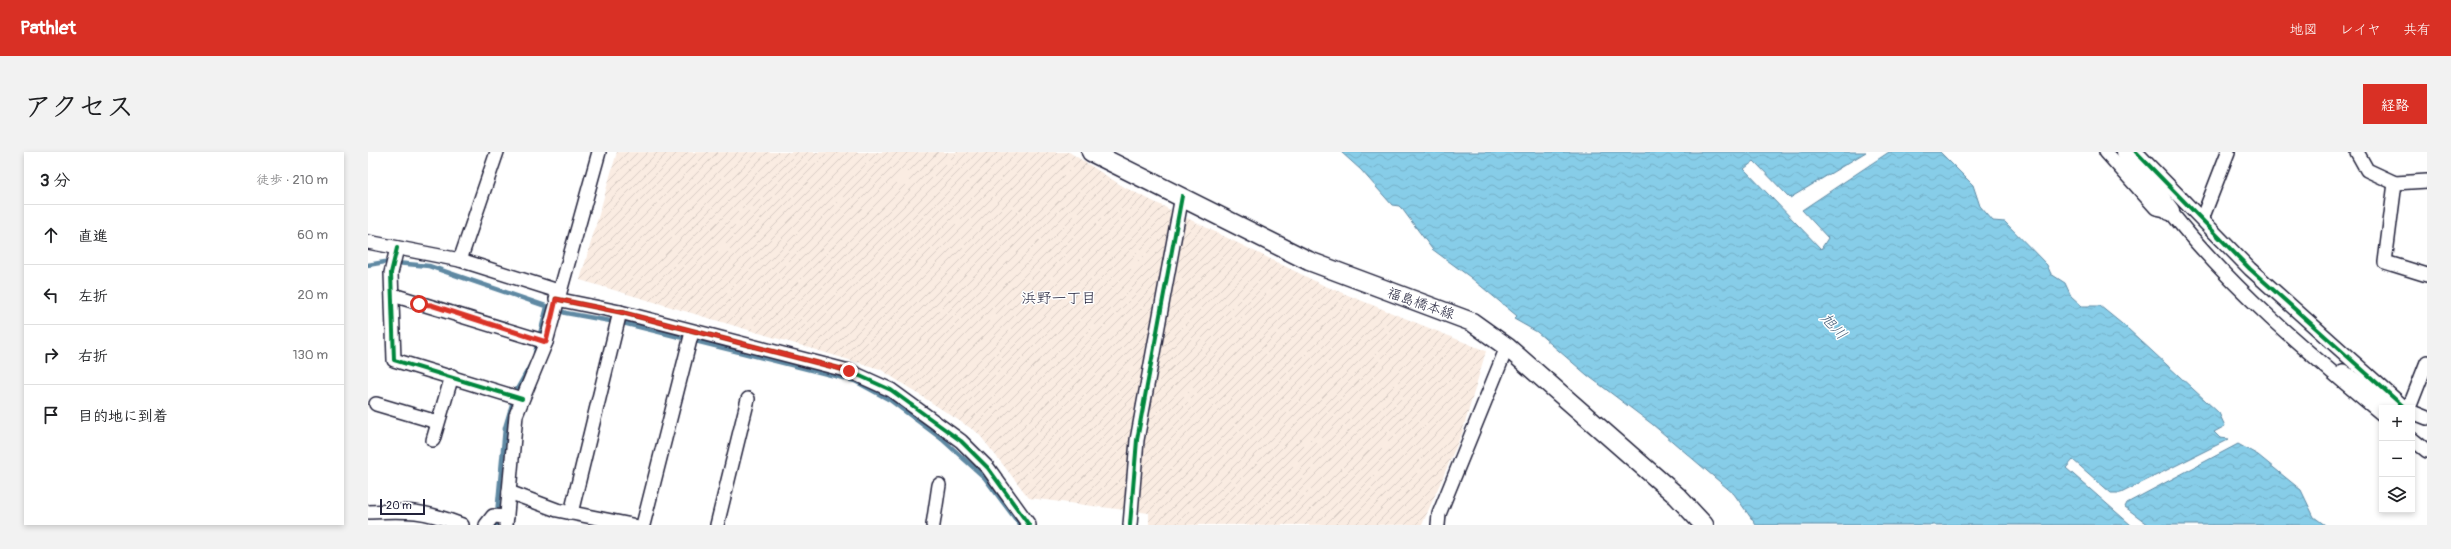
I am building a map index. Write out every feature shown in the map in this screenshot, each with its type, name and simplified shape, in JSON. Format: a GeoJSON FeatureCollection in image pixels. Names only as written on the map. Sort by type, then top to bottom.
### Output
{"type":"FeatureCollection","features":[{"type":"Feature","properties":{"kind":"main road","name":"福島橋本線"},"geometry":{"type":"LineString","coordinates":[[1091,152],[1182,196],[1309,261],[1472,322],[1507,347],[1677,496],[1697,521]]}},
{"type":"Feature","properties":{"kind":"main road"},"geometry":{"type":"LineString","coordinates":[[2126,152],[2170,211]]}},
{"type":"Feature","properties":{"kind":"street"},"geometry":{"type":"LineString","coordinates":[[460,260],[497,152]]}},
{"type":"Feature","properties":{"kind":"street"},"geometry":{"type":"LineString","coordinates":[[498,520],[509,492],[516,416],[516,397],[541,341],[556,301],[599,152]]}},
{"type":"Feature","properties":{"kind":"street"},"geometry":{"type":"LineString","coordinates":[[2106,152],[2156,208],[2170,211],[2202,251],[2308,352],[2379,411]]}},
{"type":"Feature","properties":{"kind":"street"},"geometry":{"type":"LineString","coordinates":[[2136,152],[2250,269],[2402,405]]}},
{"type":"Feature","properties":{"kind":"street"},"geometry":{"type":"LineString","coordinates":[[2202,219],[2228,152]]}},
{"type":"Feature","properties":{"kind":"street"},"geometry":{"type":"LineString","coordinates":[[2357,152],[2367,170],[2394,183],[2427,181]]}},
{"type":"Feature","properties":{"kind":"street"},"geometry":{"type":"LineString","coordinates":[[2394,183],[2385,262],[2427,274]]}},
{"type":"Feature","properties":{"kind":"street"},"geometry":{"type":"LineString","coordinates":[[1130,525],[1137,440],[1182,196]]}},
{"type":"Feature","properties":{"kind":"street"},"geometry":{"type":"LineString","coordinates":[[368,242],[395,257],[460,260],[556,301],[619,314],[691,337],[849,371],[891,390],[961,441],[988,468],[1029,525]]}},
{"type":"Feature","properties":{"kind":"street"},"geometry":{"type":"LineString","coordinates":[[395,257],[393,295],[394,360],[452,376],[516,397]]}},
{"type":"Feature","properties":{"kind":"street"},"geometry":{"type":"LineString","coordinates":[[393,295],[541,341]]}},
{"type":"Feature","properties":{"kind":"street"},"geometry":{"type":"LineString","coordinates":[[570,513],[619,314]]}},
{"type":"Feature","properties":{"kind":"street"},"geometry":{"type":"LineString","coordinates":[[643,525],[691,337]]}},
{"type":"Feature","properties":{"kind":"street"},"geometry":{"type":"LineString","coordinates":[[1438,525],[1438,514],[1507,347]]}},
{"type":"Feature","properties":{"kind":"street"},"geometry":{"type":"LineString","coordinates":[[2308,352],[2332,363],[2389,405]]}},
{"type":"Feature","properties":{"kind":"street"},"geometry":{"type":"LineString","coordinates":[[2410,405],[2427,362]]}},
{"type":"Feature","properties":{"kind":"street"},"geometry":{"type":"LineString","coordinates":[[433,440],[437,422],[452,376]]}},
{"type":"Feature","properties":{"kind":"street"},"geometry":{"type":"LineString","coordinates":[[717,525],[748,399]]}},
{"type":"Feature","properties":{"kind":"street"},"geometry":{"type":"LineString","coordinates":[[376,404],[437,422]]}},
{"type":"Feature","properties":{"kind":"street"},"geometry":{"type":"LineString","coordinates":[[2415,413],[2427,418]]}},
{"type":"Feature","properties":{"kind":"street"},"geometry":{"type":"LineString","coordinates":[[2414,441],[2427,451]]}},
{"type":"Feature","properties":{"kind":"street"},"geometry":{"type":"LineString","coordinates":[[933,525],[939,485]]}},
{"type":"Feature","properties":{"kind":"street"},"geometry":{"type":"LineString","coordinates":[[509,492],[557,510],[632,525]]}},
{"type":"Feature","properties":{"kind":"street"},"geometry":{"type":"LineString","coordinates":[[368,512],[409,510],[438,516],[462,525]]}},
{"type":"Feature","properties":{"kind":"shaded area"},"geometry":{"type":"Polygon","coordinates":[[[617,152],[1069,152],[1124,187],[1323,285],[1486,351],[1462,433],[1422,525],[1149,525],[1149,513],[1029,498],[978,433],[880,369],[580,280],[617,152]]]}},
{"type":"Feature","properties":{"kind":"water","name":"旭川"},"geometry":{"type":"Polygon","coordinates":[[[1341,152],[1866,152],[1790,198],[1754,161],[1744,169],[1821,249],[1828,238],[1802,210],[1889,152],[1940,152],[1973,185],[1980,206],[1993,221],[2005,222],[2047,265],[2051,274],[2065,283],[2071,296],[2082,306],[2100,306],[2127,328],[2219,413],[2225,426],[2214,432],[2220,438],[2229,439],[2121,493],[2111,493],[2073,460],[2066,468],[2131,525],[1756,525],[1734,494],[1652,424],[1587,375],[1537,332],[1514,319],[1517,316],[1470,277],[1432,249],[1403,210],[1399,206],[1392,205],[1361,170],[1341,152]]]}},
{"type":"Feature","properties":{"kind":"water"},"geometry":{"type":"Polygon","coordinates":[[[2238,444],[2258,455],[2301,490],[2314,517],[2325,525],[2149,525],[2125,507],[2127,503],[2238,444]]]}},
{"type":"Feature","properties":{"kind":"waterway"},"geometry":{"type":"LineString","coordinates":[[368,265],[385,262],[429,266],[566,313],[627,324],[855,381],[890,400],[943,440],[984,477],[1020,525]]}},
{"type":"Feature","properties":{"kind":"waterway"},"geometry":{"type":"LineString","coordinates":[[535,353],[547,307]]}},
{"type":"Feature","properties":{"kind":"waterway"},"geometry":{"type":"LineString","coordinates":[[496,525],[505,428],[516,391],[531,364]]}},
{"type":"Feature","properties":{"kind":"cycle path"},"geometry":{"type":"LineString","coordinates":[[2136,152],[2250,269],[2402,405]]}},
{"type":"Feature","properties":{"kind":"cycle path"},"geometry":{"type":"LineString","coordinates":[[1130,525],[1137,440],[1182,196]]}},
{"type":"Feature","properties":{"kind":"cycle path"},"geometry":{"type":"LineString","coordinates":[[397,248],[391,273],[394,360],[522,399]]}},
{"type":"Feature","properties":{"kind":"cycle path"},"geometry":{"type":"LineString","coordinates":[[556,299],[620,312],[849,371],[891,390],[961,441],[988,468],[1029,525]]}},
{"type":"Feature","properties":{"kind":"district","name":"浜野一丁目"},"geometry":{"type":"Point","coordinates":[1059,298]}},
{"type":"Feature","properties":{"kind":"route"},"geometry":{"type":"LineString","coordinates":[[419,304],[431,305],[546,342],[556,299],[620,312],[692,332],[849,371]]}}]}
